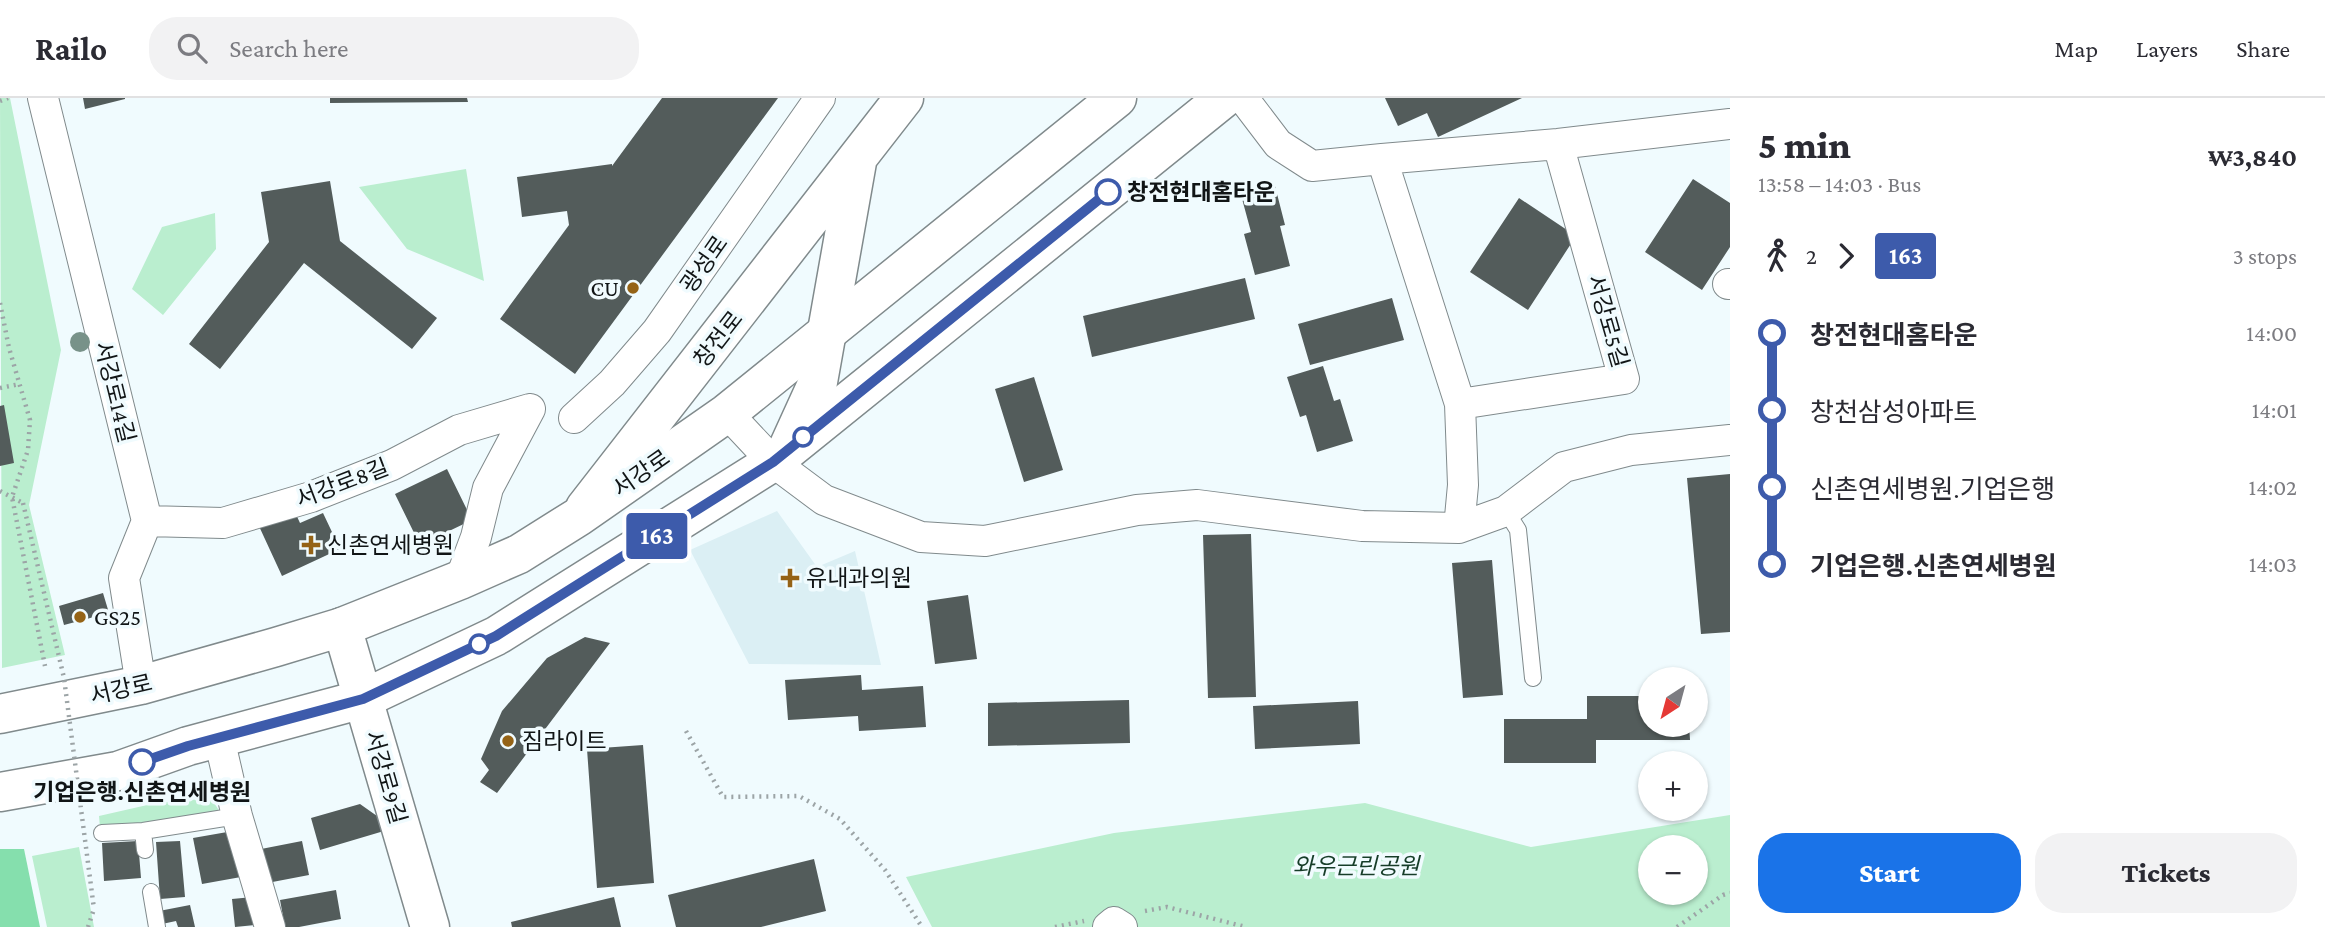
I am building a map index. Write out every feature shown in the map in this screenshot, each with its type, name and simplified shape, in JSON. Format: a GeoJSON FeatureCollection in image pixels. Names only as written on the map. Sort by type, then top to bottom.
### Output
{"type":"FeatureCollection","features":[{"type":"Feature","properties":{"kind":"main road","name":"창전로"},"geometry":{"type":"LineString","coordinates":[[578,517],[904,98]]}},
{"type":"Feature","properties":{"kind":"main road","name":"서강로"},"geometry":{"type":"LineString","coordinates":[[0,714],[141,685],[342,627],[519,554],[578,517],[727,413],[1117,98]]}},
{"type":"Feature","properties":{"kind":"main road"},"geometry":{"type":"LineString","coordinates":[[0,792],[118,771],[188,746],[363,699],[496,636],[780,456],[1224,98]]}},
{"type":"Feature","properties":{"kind":"main road","name":"창전로"},"geometry":{"type":"LineString","coordinates":[[780,456],[818,382],[858,160]]}},
{"type":"Feature","properties":{"kind":"main road","name":"서강로9길"},"geometry":{"type":"LineString","coordinates":[[342,627],[430,927]]}},
{"type":"Feature","properties":{"kind":"street","name":"서강로14길"},"geometry":{"type":"LineString","coordinates":[[43,98],[147,521]]}},
{"type":"Feature","properties":{"kind":"street","name":"광성로"},"geometry":{"type":"LineString","coordinates":[[574,418],[612,383],[657,331],[820,98]]}},
{"type":"Feature","properties":{"kind":"street"},"geometry":{"type":"LineString","coordinates":[[1243,98],[1278,144],[1312,166],[1558,144],[1730,124]]}},
{"type":"Feature","properties":{"kind":"street","name":"서강로5길"},"geometry":{"type":"LineString","coordinates":[[1460,404],[1624,379],[1558,144]]}},
{"type":"Feature","properties":{"kind":"street"},"geometry":{"type":"LineString","coordinates":[[1382,159],[1460,404],[1463,485],[1460,528]]}},
{"type":"Feature","properties":{"kind":"street","name":"서강로8길"},"geometry":{"type":"LineString","coordinates":[[147,521],[223,523],[311,497],[392,465],[459,430],[530,409],[488,488],[476,537],[460,580]]}},
{"type":"Feature","properties":{"kind":"street"},"geometry":{"type":"LineString","coordinates":[[727,413],[780,456],[824,500],[921,537],[985,541],[1137,510],[1197,505],[1362,526],[1460,528],[1506,511],[1563,467],[1631,450],[1730,440]]}},
{"type":"Feature","properties":{"kind":"street"},"geometry":{"type":"LineString","coordinates":[[141,685],[124,578],[147,521]]}},
{"type":"Feature","properties":{"kind":"street"},"geometry":{"type":"LineString","coordinates":[[219,738],[237,816],[270,927]]}},
{"type":"Feature","properties":{"kind":"street"},"geometry":{"type":"LineString","coordinates":[[1100,923],[1131,919]]}},
{"type":"Feature","properties":{"kind":"lane"},"geometry":{"type":"LineString","coordinates":[[1506,511],[1518,530],[1533,678]]}},
{"type":"Feature","properties":{"kind":"lane"},"geometry":{"type":"LineString","coordinates":[[102,833],[143,831],[237,816]]}},
{"type":"Feature","properties":{"kind":"lane"},"geometry":{"type":"LineString","coordinates":[[143,831],[145,850]]}},
{"type":"Feature","properties":{"kind":"lane"},"geometry":{"type":"LineString","coordinates":[[151,892],[157,927]]}},
{"type":"Feature","properties":{"kind":"path"},"geometry":{"type":"LineString","coordinates":[[0,101],[8,98]]}},
{"type":"Feature","properties":{"kind":"path"},"geometry":{"type":"LineString","coordinates":[[0,303],[30,420],[28,450],[12,497],[45,666]]}},
{"type":"Feature","properties":{"kind":"path"},"geometry":{"type":"LineString","coordinates":[[0,388],[20,384]]}},
{"type":"Feature","properties":{"kind":"path"},"geometry":{"type":"LineString","coordinates":[[0,491],[23,503],[64,678],[94,909],[88,927]]}},
{"type":"Feature","properties":{"kind":"path"},"geometry":{"type":"LineString","coordinates":[[686,731],[723,797],[799,796],[840,819],[885,870],[922,927]]}},
{"type":"Feature","properties":{"kind":"path"},"geometry":{"type":"LineString","coordinates":[[1677,927],[1730,893]]}},
{"type":"Feature","properties":{"kind":"path"},"geometry":{"type":"LineString","coordinates":[[1131,919],[1167,907],[1246,927]]}},
{"type":"Feature","properties":{"kind":"path"},"geometry":{"type":"LineString","coordinates":[[1055,927],[1100,923]]}},
{"type":"Feature","properties":{"kind":"shaded area"},"geometry":{"type":"Polygon","coordinates":[[[777,511],[817,567],[855,551],[881,665],[749,664],[690,550],[777,511]]]}},
{"type":"Feature","properties":{"kind":"green space"},"geometry":{"type":"Polygon","coordinates":[[[0,98],[10,98],[61,350],[29,505],[65,655],[2,668],[0,98]]]}},
{"type":"Feature","properties":{"kind":"green space"},"geometry":{"type":"Polygon","coordinates":[[[466,169],[484,281],[407,249],[359,187],[466,169]]]}},
{"type":"Feature","properties":{"kind":"green space"},"geometry":{"type":"Polygon","coordinates":[[[215,213],[216,249],[163,315],[132,289],[162,227],[215,213]]]}},
{"type":"Feature","properties":{"kind":"green space"},"geometry":{"type":"Polygon","coordinates":[[[211,798],[220,812],[100,828],[99,816],[156,803],[211,798]]]}},
{"type":"Feature","properties":{"kind":"green space","name":"와우근린공원"},"geometry":{"type":"Polygon","coordinates":[[[1365,803],[1531,847],[1693,821],[1708,821],[1708,819],[1730,815],[1730,927],[932,927],[906,877],[1114,833],[1365,803]]]}},
{"type":"Feature","properties":{"kind":"green space"},"geometry":{"type":"Polygon","coordinates":[[[79,847],[94,927],[47,927],[32,856],[79,847]]]}},
{"type":"Feature","properties":{"kind":"green space"},"geometry":{"type":"Polygon","coordinates":[[[0,849],[24,849],[40,927],[0,927],[0,849]]]}},
{"type":"Feature","properties":{"kind":"building"},"geometry":{"type":"Polygon","coordinates":[[[83,98],[125,98],[125,99],[85,109],[83,98]]]}},
{"type":"Feature","properties":{"kind":"building"},"geometry":{"type":"Polygon","coordinates":[[[330,98],[467,98],[468,102],[330,103],[330,98]]]}},
{"type":"Feature","properties":{"kind":"building"},"geometry":{"type":"Polygon","coordinates":[[[662,98],[778,98],[575,374],[500,319],[569,225],[567,211],[522,217],[517,177],[612,166],[662,98]]]}},
{"type":"Feature","properties":{"kind":"building"},"geometry":{"type":"Polygon","coordinates":[[[1385,98],[1522,98],[1438,137],[1427,113],[1398,126],[1385,98]]]}},
{"type":"Feature","properties":{"kind":"building"},"geometry":{"type":"Polygon","coordinates":[[[1693,179],[1730,203],[1730,247],[1702,290],[1645,252],[1693,179]]]}},
{"type":"Feature","properties":{"kind":"building"},"geometry":{"type":"Polygon","coordinates":[[[330,181],[340,241],[437,318],[412,349],[304,263],[220,369],[189,344],[269,242],[261,192],[330,181]]]}},
{"type":"Feature","properties":{"kind":"building"},"geometry":{"type":"Polygon","coordinates":[[[1275,186],[1285,225],[1280,226],[1290,266],[1255,275],[1244,234],[1251,232],[1241,195],[1275,186]]]}},
{"type":"Feature","properties":{"kind":"building"},"geometry":{"type":"Polygon","coordinates":[[[1519,198],[1576,236],[1528,310],[1470,272],[1519,198]]]}},
{"type":"Feature","properties":{"kind":"building"},"geometry":{"type":"Polygon","coordinates":[[[1245,278],[1255,319],[1092,357],[1083,316],[1245,278]]]}},
{"type":"Feature","properties":{"kind":"building"},"geometry":{"type":"Polygon","coordinates":[[[1392,298],[1404,340],[1310,365],[1298,324],[1392,298]]]}},
{"type":"Feature","properties":{"kind":"building"},"geometry":{"type":"Polygon","coordinates":[[[1323,366],[1334,401],[1340,399],[1353,441],[1317,452],[1306,415],[1300,417],[1287,377],[1323,366]]]}},
{"type":"Feature","properties":{"kind":"building"},"geometry":{"type":"Polygon","coordinates":[[[1034,377],[1063,470],[1024,482],[995,389],[1034,377]]]}},
{"type":"Feature","properties":{"kind":"building"},"geometry":{"type":"Polygon","coordinates":[[[4,405],[14,463],[0,466],[0,406],[4,405]]]}},
{"type":"Feature","properties":{"kind":"building"},"geometry":{"type":"Polygon","coordinates":[[[447,469],[472,520],[420,545],[395,494],[447,469]]]}},
{"type":"Feature","properties":{"kind":"building"},"geometry":{"type":"Polygon","coordinates":[[[1730,474],[1730,632],[1701,634],[1687,478],[1730,474]]]}},
{"type":"Feature","properties":{"kind":"building"},"geometry":{"type":"Polygon","coordinates":[[[293,508],[300,523],[323,513],[340,549],[282,576],[258,524],[293,508]]]}},
{"type":"Feature","properties":{"kind":"building"},"geometry":{"type":"Polygon","coordinates":[[[1251,534],[1256,697],[1208,698],[1203,535],[1251,534]]]}},
{"type":"Feature","properties":{"kind":"building"},"geometry":{"type":"Polygon","coordinates":[[[1492,560],[1503,695],[1463,698],[1452,563],[1492,560]]]}},
{"type":"Feature","properties":{"kind":"building"},"geometry":{"type":"Polygon","coordinates":[[[103,593],[109,613],[64,625],[59,606],[103,593]]]}},
{"type":"Feature","properties":{"kind":"building"},"geometry":{"type":"Polygon","coordinates":[[[968,595],[977,659],[935,664],[927,601],[968,595]]]}},
{"type":"Feature","properties":{"kind":"building"},"geometry":{"type":"Polygon","coordinates":[[[585,637],[610,643],[497,793],[480,782],[489,770],[481,759],[502,711],[547,658],[585,637]]]}},
{"type":"Feature","properties":{"kind":"building"},"geometry":{"type":"Polygon","coordinates":[[[861,675],[862,690],[923,686],[926,727],[859,731],[858,716],[788,720],[785,680],[861,675]]]}},
{"type":"Feature","properties":{"kind":"building"},"geometry":{"type":"Polygon","coordinates":[[[1587,696],[1638,696],[1638,737],[1690,737],[1690,740],[1596,740],[1596,763],[1504,763],[1504,719],[1587,719],[1587,696]]]}},
{"type":"Feature","properties":{"kind":"building"},"geometry":{"type":"Polygon","coordinates":[[[1129,700],[1130,743],[988,746],[988,703],[1129,700]]]}},
{"type":"Feature","properties":{"kind":"building"},"geometry":{"type":"Polygon","coordinates":[[[1358,701],[1360,744],[1255,749],[1253,706],[1358,701]]]}},
{"type":"Feature","properties":{"kind":"building"},"geometry":{"type":"Polygon","coordinates":[[[643,745],[654,883],[597,888],[587,749],[643,745]]]}},
{"type":"Feature","properties":{"kind":"building"},"geometry":{"type":"Polygon","coordinates":[[[360,804],[394,828],[320,850],[311,818],[360,804]]]}},
{"type":"Feature","properties":{"kind":"building"},"geometry":{"type":"Polygon","coordinates":[[[233,831],[241,877],[202,884],[193,838],[233,831]]]}},
{"type":"Feature","properties":{"kind":"building"},"geometry":{"type":"Polygon","coordinates":[[[138,841],[141,878],[104,881],[102,843],[138,841]]]}},
{"type":"Feature","properties":{"kind":"building"},"geometry":{"type":"Polygon","coordinates":[[[180,841],[185,897],[160,899],[156,842],[180,841]]]}},
{"type":"Feature","properties":{"kind":"building"},"geometry":{"type":"Polygon","coordinates":[[[302,841],[309,875],[262,884],[256,850],[302,841]]]}},
{"type":"Feature","properties":{"kind":"building"},"geometry":{"type":"Polygon","coordinates":[[[814,859],[826,911],[761,927],[676,927],[668,895],[814,859]]]}},
{"type":"Feature","properties":{"kind":"building"},"geometry":{"type":"Polygon","coordinates":[[[336,890],[341,919],[285,927],[280,900],[336,890]]]}},
{"type":"Feature","properties":{"kind":"building"},"geometry":{"type":"Polygon","coordinates":[[[253,897],[255,925],[235,927],[232,899],[253,897]]]}},
{"type":"Feature","properties":{"kind":"building"},"geometry":{"type":"Polygon","coordinates":[[[614,897],[621,927],[512,927],[511,922],[614,897]]]}},
{"type":"Feature","properties":{"kind":"building"},"geometry":{"type":"Polygon","coordinates":[[[190,905],[195,927],[178,927],[176,921],[162,924],[159,911],[190,905]]]}},
{"type":"Feature","properties":{"kind":"bus line","name":"163"},"geometry":{"type":"LineString","coordinates":[[142,762],[188,746],[363,699],[496,636],[773,462],[1108,192]]}},
{"type":"Feature","properties":{"kind":"place","name":"창전현대홈타운"},"geometry":{"type":"Point","coordinates":[1108,192]}},
{"type":"Feature","properties":{"kind":"place","name":"CU"},"geometry":{"type":"Point","coordinates":[633,288]}},
{"type":"Feature","properties":{"kind":"place","name":"신촌연세병원"},"geometry":{"type":"Point","coordinates":[311,545]}},
{"type":"Feature","properties":{"kind":"place","name":"유내과의원"},"geometry":{"type":"Point","coordinates":[790,578]}},
{"type":"Feature","properties":{"kind":"place","name":"GS25"},"geometry":{"type":"Point","coordinates":[80,617]}},
{"type":"Feature","properties":{"kind":"place","name":"짐라이트"},"geometry":{"type":"Point","coordinates":[508,741]}},
{"type":"Feature","properties":{"kind":"place","name":"기업은행.신촌연세병원"},"geometry":{"type":"Point","coordinates":[142,762]}}]}
